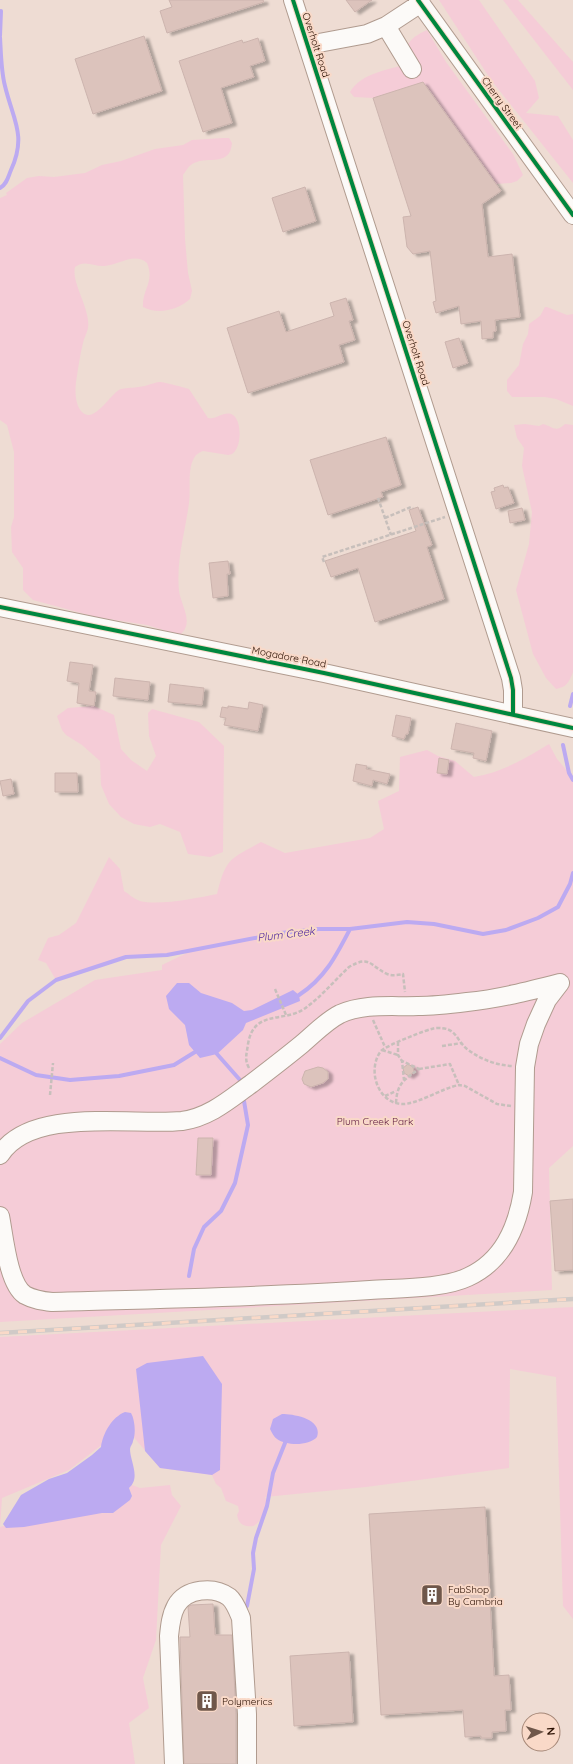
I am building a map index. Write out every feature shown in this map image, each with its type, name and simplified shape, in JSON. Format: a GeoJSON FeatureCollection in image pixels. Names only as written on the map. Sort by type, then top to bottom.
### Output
{"type":"FeatureCollection","features":[{"type":"Feature","properties":{"kind":"street","name":"Overholt Road"},"geometry":{"type":"LineString","coordinates":[[293,0],[511,678],[513,690],[513,714]]}},
{"type":"Feature","properties":{"kind":"street"},"geometry":{"type":"LineString","coordinates":[[308,46],[367,34],[386,26],[419,2]]}},
{"type":"Feature","properties":{"kind":"street","name":"Cherry Street"},"geometry":{"type":"LineString","coordinates":[[419,2],[573,215]]}},
{"type":"Feature","properties":{"kind":"street"},"geometry":{"type":"LineString","coordinates":[[386,26],[412,69]]}},
{"type":"Feature","properties":{"kind":"street","name":"Mogadore Road"},"geometry":{"type":"LineString","coordinates":[[0,607],[324,672],[573,728]]}},
{"type":"Feature","properties":{"kind":"street"},"geometry":{"type":"LineString","coordinates":[[0,1155],[4,1148],[18,1137],[42,1128],[78,1122],[182,1120],[202,1115],[218,1108],[288,1056],[324,1025],[340,1014],[371,1007],[468,1002],[520,993],[566,980]]}},
{"type":"Feature","properties":{"kind":"street"},"geometry":{"type":"LineString","coordinates":[[0,1216],[10,1267],[16,1284],[24,1294],[35,1300],[52,1302],[299,1295],[457,1282],[470,1276],[496,1257],[505,1246],[514,1229],[520,1212],[523,1192],[525,1067],[529,1044],[547,1000],[566,980]]}},
{"type":"Feature","properties":{"kind":"street"},"geometry":{"type":"LineString","coordinates":[[174,1764],[168,1636],[171,1620],[177,1605],[184,1598],[196,1591],[207,1590],[219,1592],[230,1597],[241,1618],[247,1714],[247,1764]]}},
{"type":"Feature","properties":{"kind":"path"},"geometry":{"type":"LineString","coordinates":[[378,498],[391,535]]}},
{"type":"Feature","properties":{"kind":"path"},"geometry":{"type":"LineString","coordinates":[[385,518],[411,507],[413,508]]}},
{"type":"Feature","properties":{"kind":"path"},"geometry":{"type":"LineString","coordinates":[[324,562],[322,557],[446,517]]}},
{"type":"Feature","properties":{"kind":"path"},"geometry":{"type":"LineString","coordinates":[[247,1086],[248,1066],[246,1059],[250,1033],[254,1027],[275,1017],[303,1010],[349,967],[363,961],[368,961],[388,974],[403,974],[407,1006]]}},
{"type":"Feature","properties":{"kind":"path"},"geometry":{"type":"LineString","coordinates":[[275,989],[286,1015]]}},
{"type":"Feature","properties":{"kind":"path"},"geometry":{"type":"LineString","coordinates":[[371,1007],[374,1021],[385,1047]]}},
{"type":"Feature","properties":{"kind":"path"},"geometry":{"type":"LineString","coordinates":[[524,1107],[497,1104],[465,1086],[459,1085],[410,1102],[396,1103],[379,1090],[374,1073],[377,1058],[385,1047],[436,1028],[449,1029],[455,1033],[467,1049],[493,1064],[525,1067]]}},
{"type":"Feature","properties":{"kind":"path"},"geometry":{"type":"LineString","coordinates":[[398,1042],[398,1055],[402,1061],[404,1080]]}},
{"type":"Feature","properties":{"kind":"path"},"geometry":{"type":"LineString","coordinates":[[442,1046],[462,1043]]}},
{"type":"Feature","properties":{"kind":"path"},"geometry":{"type":"LineString","coordinates":[[382,1050],[398,1055]]}},
{"type":"Feature","properties":{"kind":"path"},"geometry":{"type":"LineString","coordinates":[[402,1061],[419,1069]]}},
{"type":"Feature","properties":{"kind":"path"},"geometry":{"type":"LineString","coordinates":[[50,1095],[53,1063]]}},
{"type":"Feature","properties":{"kind":"path"},"geometry":{"type":"LineString","coordinates":[[385,1096],[397,1090],[404,1080],[419,1069],[450,1064],[459,1085]]}},
{"type":"Feature","properties":{"kind":"path"},"geometry":{"type":"LineString","coordinates":[[396,1103],[397,1090]]}},
{"type":"Feature","properties":{"kind":"green space"},"geometry":{"type":"Polygon","coordinates":[[[439,0],[479,0],[535,81],[539,98],[526,113],[558,116],[573,140],[573,183],[491,80],[439,0]]]}},
{"type":"Feature","properties":{"kind":"green space"},"geometry":{"type":"Polygon","coordinates":[[[503,0],[518,0],[573,62],[573,90],[503,0]]]}},
{"type":"Feature","properties":{"kind":"green space"},"geometry":{"type":"Polygon","coordinates":[[[427,30],[446,62],[513,154],[523,175],[517,181],[496,184],[373,98],[354,97],[350,92],[360,81],[372,74],[400,66],[406,48],[411,40],[427,30]]]}},
{"type":"Feature","properties":{"kind":"green space"},"geometry":{"type":"Polygon","coordinates":[[[229,138],[232,143],[227,155],[223,158],[194,163],[183,175],[185,239],[188,273],[192,291],[190,299],[180,306],[168,310],[155,311],[143,307],[144,295],[150,275],[147,263],[142,260],[132,259],[105,266],[86,263],[75,267],[76,281],[87,313],[88,321],[88,328],[83,341],[78,367],[76,386],[77,401],[81,411],[86,415],[96,412],[121,389],[142,387],[160,382],[189,389],[208,418],[214,418],[224,414],[233,415],[236,418],[240,430],[238,444],[233,454],[228,455],[203,451],[196,455],[192,463],[190,474],[190,498],[181,547],[178,580],[180,596],[187,619],[185,629],[181,634],[173,633],[147,625],[96,617],[33,600],[23,590],[23,568],[12,552],[11,527],[14,517],[14,452],[7,425],[0,420],[0,198],[7,195],[6,193],[27,178],[39,176],[54,177],[85,173],[102,165],[121,161],[155,149],[183,145],[192,140],[229,138]]]}},
{"type":"Feature","properties":{"kind":"green space"},"geometry":{"type":"Polygon","coordinates":[[[545,307],[567,315],[573,314],[573,406],[556,399],[545,397],[512,397],[507,391],[507,380],[519,365],[523,344],[528,334],[529,324],[540,316],[545,307]]]}},
{"type":"Feature","properties":{"kind":"green space"},"geometry":{"type":"Polygon","coordinates":[[[525,424],[539,426],[543,424],[557,429],[565,424],[573,425],[573,672],[567,684],[556,689],[546,678],[533,654],[516,590],[529,544],[532,512],[522,466],[524,448],[517,438],[514,425],[525,424]]]}},
{"type":"Feature","properties":{"kind":"green space"},"geometry":{"type":"Polygon","coordinates":[[[94,706],[114,715],[121,749],[131,760],[147,771],[156,756],[149,736],[148,713],[152,709],[199,722],[224,746],[223,852],[210,857],[188,854],[180,832],[160,824],[150,827],[134,824],[121,817],[109,804],[101,785],[100,761],[82,745],[66,735],[62,730],[57,716],[68,708],[94,706]]]}},
{"type":"Feature","properties":{"kind":"green space","name":"Plum Creek Park"},"geometry":{"type":"Polygon","coordinates":[[[549,744],[557,759],[573,780],[573,1146],[549,1168],[552,1290],[0,1322],[0,1044],[22,1023],[95,980],[162,970],[162,965],[193,950],[167,955],[126,957],[56,980],[46,963],[38,960],[48,938],[59,935],[76,923],[109,857],[120,869],[124,891],[140,901],[157,903],[217,894],[223,873],[230,861],[261,842],[285,853],[370,838],[384,829],[378,801],[399,791],[400,757],[427,750],[438,756],[455,761],[474,777],[485,775],[504,768],[522,760],[549,744]]]}},
{"type":"Feature","properties":{"kind":"green space"},"geometry":{"type":"Polygon","coordinates":[[[573,1307],[573,1619],[563,1606],[556,1377],[510,1369],[509,1468],[366,1487],[265,1497],[267,1501],[261,1518],[255,1525],[247,1526],[243,1525],[239,1520],[237,1515],[239,1511],[238,1506],[226,1501],[221,1488],[216,1484],[212,1475],[160,1468],[125,1427],[69,1470],[2,1498],[0,1527],[0,1337],[573,1307]]]}},
{"type":"Feature","properties":{"kind":"green space"},"geometry":{"type":"Polygon","coordinates":[[[132,1485],[140,1488],[170,1485],[172,1495],[181,1506],[161,1545],[156,1640],[143,1678],[149,1708],[129,1723],[135,1764],[0,1764],[0,1527],[58,1514],[113,1513],[132,1496],[129,1488],[132,1485]]]}},
{"type":"Feature","properties":{"kind":"shaded area"},"geometry":{"type":"Polygon","coordinates":[[[177,983],[189,983],[201,993],[232,1003],[244,1011],[252,1010],[293,990],[299,995],[300,1001],[246,1023],[243,1030],[217,1054],[200,1058],[189,1045],[185,1025],[169,1009],[166,996],[177,983]]]}},
{"type":"Feature","properties":{"kind":"shaded area"},"geometry":{"type":"Polygon","coordinates":[[[203,1356],[222,1384],[220,1470],[212,1475],[160,1468],[145,1451],[136,1369],[147,1363],[203,1356]]]}},
{"type":"Feature","properties":{"kind":"shaded area"},"geometry":{"type":"Polygon","coordinates":[[[125,1412],[131,1413],[135,1427],[133,1443],[130,1447],[130,1454],[135,1474],[129,1488],[132,1496],[130,1500],[113,1513],[102,1513],[24,1527],[6,1528],[3,1524],[21,1495],[49,1479],[67,1473],[92,1455],[101,1447],[106,1431],[112,1422],[120,1414],[125,1412]]]}},
{"type":"Feature","properties":{"kind":"shaded area"},"geometry":{"type":"Polygon","coordinates":[[[282,1414],[293,1415],[312,1422],[318,1431],[317,1437],[309,1442],[298,1444],[286,1443],[277,1439],[270,1429],[273,1419],[282,1414]]]}},
{"type":"Feature","properties":{"kind":"building"},"geometry":{"type":"Polygon","coordinates":[[[169,0],[263,0],[264,2],[167,33],[160,11],[172,7],[169,0]]]}},
{"type":"Feature","properties":{"kind":"building"},"geometry":{"type":"Polygon","coordinates":[[[346,0],[372,0],[355,12],[346,0]]]}},
{"type":"Feature","properties":{"kind":"building"},"geometry":{"type":"Polygon","coordinates":[[[144,36],[162,91],[93,114],[75,59],[144,36]]]}},
{"type":"Feature","properties":{"kind":"building"},"geometry":{"type":"Polygon","coordinates":[[[258,38],[265,61],[250,66],[254,77],[221,88],[232,123],[203,132],[179,61],[242,40],[243,43],[258,38]]]}},
{"type":"Feature","properties":{"kind":"building"},"geometry":{"type":"Polygon","coordinates":[[[423,82],[501,191],[482,204],[488,257],[512,254],[520,317],[495,320],[496,331],[493,332],[493,338],[482,339],[481,321],[461,324],[459,306],[436,313],[433,302],[436,301],[430,251],[413,254],[407,247],[403,217],[411,216],[373,98],[423,82]]]}},
{"type":"Feature","properties":{"kind":"building"},"geometry":{"type":"Polygon","coordinates":[[[305,187],[316,221],[283,232],[272,198],[305,187]]]}},
{"type":"Feature","properties":{"kind":"building"},"geometry":{"type":"Polygon","coordinates":[[[346,298],[353,320],[349,321],[355,340],[339,345],[344,362],[248,393],[227,328],[279,311],[286,332],[334,316],[330,303],[346,298]]]}},
{"type":"Feature","properties":{"kind":"building"},"geometry":{"type":"Polygon","coordinates":[[[459,338],[468,363],[453,368],[445,342],[459,338]]]}},
{"type":"Feature","properties":{"kind":"building"},"geometry":{"type":"Polygon","coordinates":[[[386,437],[401,485],[381,492],[383,497],[328,515],[310,460],[386,437]]]}},
{"type":"Feature","properties":{"kind":"building"},"geometry":{"type":"Polygon","coordinates":[[[503,485],[504,488],[508,487],[514,503],[496,509],[491,492],[495,491],[494,488],[503,485]]]}},
{"type":"Feature","properties":{"kind":"building"},"geometry":{"type":"Polygon","coordinates":[[[418,507],[432,545],[427,547],[444,599],[375,622],[358,568],[331,577],[325,561],[416,531],[409,510],[418,507]]]}},
{"type":"Feature","properties":{"kind":"building"},"geometry":{"type":"Polygon","coordinates":[[[522,508],[525,520],[510,523],[508,511],[522,508]]]}},
{"type":"Feature","properties":{"kind":"building"},"geometry":{"type":"Polygon","coordinates":[[[228,561],[230,574],[227,574],[228,596],[213,598],[209,563],[228,561]]]}},
{"type":"Feature","properties":{"kind":"building"},"geometry":{"type":"Polygon","coordinates":[[[70,662],[93,665],[89,691],[96,692],[94,706],[77,703],[79,683],[67,681],[70,662]]]}},
{"type":"Feature","properties":{"kind":"building"},"geometry":{"type":"Polygon","coordinates":[[[115,678],[150,682],[148,700],[113,696],[115,678]]]}},
{"type":"Feature","properties":{"kind":"building"},"geometry":{"type":"Polygon","coordinates":[[[170,684],[204,688],[202,705],[168,702],[170,684]]]}},
{"type":"Feature","properties":{"kind":"building"},"geometry":{"type":"Polygon","coordinates":[[[249,702],[263,705],[258,731],[224,725],[226,718],[220,717],[222,707],[228,708],[228,706],[248,709],[249,702]]]}},
{"type":"Feature","properties":{"kind":"building"},"geometry":{"type":"Polygon","coordinates":[[[396,715],[411,718],[408,734],[406,734],[404,739],[392,736],[396,715]]]}},
{"type":"Feature","properties":{"kind":"building"},"geometry":{"type":"Polygon","coordinates":[[[456,723],[492,731],[486,761],[473,758],[474,753],[451,749],[456,723]]]}},
{"type":"Feature","properties":{"kind":"building"},"geometry":{"type":"Polygon","coordinates":[[[439,758],[449,760],[447,774],[437,773],[439,758]]]}},
{"type":"Feature","properties":{"kind":"building"},"geometry":{"type":"Polygon","coordinates":[[[356,764],[367,766],[366,769],[390,774],[387,784],[373,780],[372,786],[353,781],[356,764]]]}},
{"type":"Feature","properties":{"kind":"building"},"geometry":{"type":"Polygon","coordinates":[[[55,773],[77,773],[78,792],[55,792],[55,773]]]}},
{"type":"Feature","properties":{"kind":"building"},"geometry":{"type":"Polygon","coordinates":[[[11,779],[14,794],[3,796],[0,781],[11,779]]]}},
{"type":"Feature","properties":{"kind":"building"},"geometry":{"type":"Polygon","coordinates":[[[408,1064],[413,1067],[414,1072],[409,1076],[404,1073],[403,1068],[408,1064]]]}},
{"type":"Feature","properties":{"kind":"building"},"geometry":{"type":"Polygon","coordinates":[[[318,1067],[323,1068],[328,1072],[328,1079],[323,1083],[311,1087],[304,1084],[302,1079],[305,1071],[318,1067]]]}},
{"type":"Feature","properties":{"kind":"building"},"geometry":{"type":"Polygon","coordinates":[[[198,1138],[213,1138],[211,1175],[196,1175],[198,1138]]]}},
{"type":"Feature","properties":{"kind":"building"},"geometry":{"type":"Polygon","coordinates":[[[573,1199],[573,1270],[555,1271],[550,1201],[573,1199]]]}},
{"type":"Feature","properties":{"kind":"building","name":"FabShop By Cambria"},"geometry":{"type":"Polygon","coordinates":[[[485,1507],[494,1676],[509,1675],[511,1710],[505,1710],[506,1731],[492,1732],[492,1738],[481,1738],[481,1736],[465,1737],[463,1710],[381,1715],[369,1514],[485,1507]]]}},
{"type":"Feature","properties":{"kind":"building","name":"Polymerics"},"geometry":{"type":"Polygon","coordinates":[[[213,1604],[215,1635],[232,1635],[236,1714],[236,1764],[184,1764],[180,1637],[190,1637],[188,1607],[191,1605],[213,1604]]]}},
{"type":"Feature","properties":{"kind":"building"},"geometry":{"type":"Polygon","coordinates":[[[349,1652],[353,1722],[294,1726],[290,1656],[349,1652]]]}},
{"type":"Feature","properties":{"kind":"waterway"},"geometry":{"type":"LineString","coordinates":[[0,36],[1,11]]}},
{"type":"Feature","properties":{"kind":"waterway"},"geometry":{"type":"LineString","coordinates":[[0,37],[1,62],[4,80],[15,118],[18,137],[16,158],[7,180],[0,188]]}},
{"type":"Feature","properties":{"kind":"waterway","name":"Plum Creek"},"geometry":{"type":"LineString","coordinates":[[570,706],[573,694]]}},
{"type":"Feature","properties":{"kind":"waterway","name":"Plum Creek"},"geometry":{"type":"LineString","coordinates":[[563,745],[569,773],[573,780]]}},
{"type":"Feature","properties":{"kind":"waterway","name":"Plum Creek"},"geometry":{"type":"LineString","coordinates":[[0,1038],[28,1001],[56,980],[126,957],[167,955],[281,933],[318,929],[350,929],[407,922],[434,924],[483,934],[506,930],[538,918],[558,907],[570,884],[573,873]]}},
{"type":"Feature","properties":{"kind":"waterway"},"geometry":{"type":"LineString","coordinates":[[299,995],[323,974],[335,957],[350,929]]}},
{"type":"Feature","properties":{"kind":"waterway"},"geometry":{"type":"LineString","coordinates":[[0,1058],[36,1075],[70,1080],[119,1076],[174,1065],[195,1052]]}},
{"type":"Feature","properties":{"kind":"waterway"},"geometry":{"type":"LineString","coordinates":[[217,1054],[240,1080],[241,1085]]}},
{"type":"Feature","properties":{"kind":"waterway"},"geometry":{"type":"LineString","coordinates":[[189,1276],[194,1249],[204,1227],[221,1211],[235,1183],[248,1125],[243,1095]]}},
{"type":"Feature","properties":{"kind":"waterway"},"geometry":{"type":"LineString","coordinates":[[247,1606],[254,1569],[253,1553],[256,1538],[267,1506],[273,1473],[285,1443]]}},
{"type":"Feature","properties":{"kind":"railway"},"geometry":{"type":"LineString","coordinates":[[0,1333],[573,1299]]}},
{"type":"Feature","properties":{"kind":"cycle path"},"geometry":{"type":"LineString","coordinates":[[293,0],[511,678],[513,690],[513,714]]}},
{"type":"Feature","properties":{"kind":"cycle path"},"geometry":{"type":"LineString","coordinates":[[418,0],[573,215]]}},
{"type":"Feature","properties":{"kind":"cycle path"},"geometry":{"type":"LineString","coordinates":[[0,607],[324,673],[573,728]]}},
{"type":"Feature","properties":{"kind":"place","name":"FabShop By Cambria"},"geometry":{"type":"Point","coordinates":[432,1595]}},
{"type":"Feature","properties":{"kind":"place","name":"Polymerics"},"geometry":{"type":"Point","coordinates":[207,1701]}}]}
